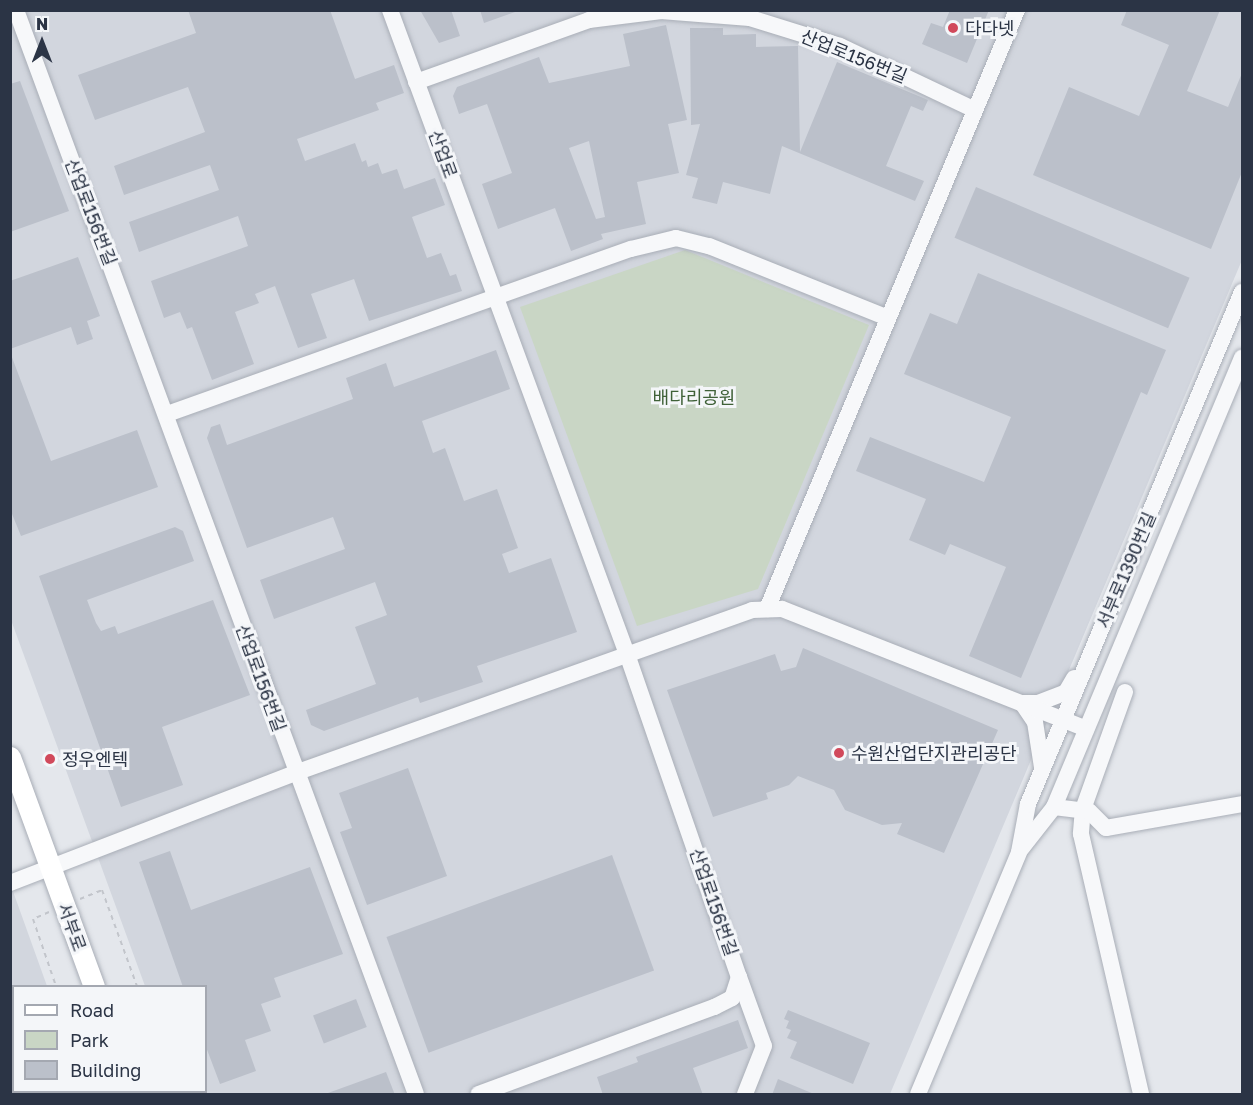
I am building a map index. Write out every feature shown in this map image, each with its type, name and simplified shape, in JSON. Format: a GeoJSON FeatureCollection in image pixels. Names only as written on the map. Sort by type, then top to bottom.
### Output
{"type":"FeatureCollection","features":[{"type":"Feature","properties":{"kind":"main road","name":"서부로"},"geometry":{"type":"LineString","coordinates":[[10,757],[93,985]]}},
{"type":"Feature","properties":{"kind":"street","name":"산업로156번길"},"geometry":{"type":"LineString","coordinates":[[16,10],[167,414],[295,773],[416,1095]]}},
{"type":"Feature","properties":{"kind":"street","name":"산업로"},"geometry":{"type":"LineString","coordinates":[[390,10],[496,297]]}},
{"type":"Feature","properties":{"kind":"street"},"geometry":{"type":"LineString","coordinates":[[766,609],[1017,10]]}},
{"type":"Feature","properties":{"kind":"street","name":"산업로156번길"},"geometry":{"type":"LineString","coordinates":[[416,82],[589,20],[661,11],[750,18],[840,46],[975,110]]}},
{"type":"Feature","properties":{"kind":"street"},"geometry":{"type":"LineString","coordinates":[[167,414],[631,249],[676,238],[709,246],[888,318]]}},
{"type":"Feature","properties":{"kind":"street","name":"서부로1390번길"},"geometry":{"type":"LineString","coordinates":[[918,1095],[1019,852],[1028,804],[1242,292]]}},
{"type":"Feature","properties":{"kind":"street","name":"산업로156번길"},"geometry":{"type":"LineString","coordinates":[[479,1095],[714,1007],[732,998],[739,977],[627,654],[496,297]]}},
{"type":"Feature","properties":{"kind":"street","name":"서부로1390번길"},"geometry":{"type":"LineString","coordinates":[[1019,852],[1054,807],[1242,358]]}},
{"type":"Feature","properties":{"kind":"street"},"geometry":{"type":"LineString","coordinates":[[10,883],[295,773],[752,610],[782,609],[1086,729]]}},
{"type":"Feature","properties":{"kind":"street"},"geometry":{"type":"LineString","coordinates":[[1022,703],[1038,703],[1066,692],[1101,629]]}},
{"type":"Feature","properties":{"kind":"street"},"geometry":{"type":"LineString","coordinates":[[1125,692],[1083,809],[1081,834],[1141,1095]]}},
{"type":"Feature","properties":{"kind":"street"},"geometry":{"type":"LineString","coordinates":[[1022,703],[1035,722],[1042,770]]}},
{"type":"Feature","properties":{"kind":"street"},"geometry":{"type":"LineString","coordinates":[[1054,807],[1083,809],[1106,828],[1242,804]]}},
{"type":"Feature","properties":{"kind":"street"},"geometry":{"type":"LineString","coordinates":[[739,977],[764,1047],[745,1095]]}},
{"type":"Feature","properties":{"kind":"path"},"geometry":{"type":"LineString","coordinates":[[102,890],[136,985]]}},
{"type":"Feature","properties":{"kind":"path"},"geometry":{"type":"LineString","coordinates":[[33,919],[55,985]]}},
{"type":"Feature","properties":{"kind":"shaded area"},"geometry":{"type":"Polygon","coordinates":[[[11,11],[1242,11],[1242,260],[890,1094],[185,1094],[207,1093],[207,985],[145,985],[11,620],[11,11]]]}},
{"type":"Feature","properties":{"kind":"shaded area"},"geometry":{"type":"Polygon","coordinates":[[[10,883],[47,985],[12,985],[10,1075],[10,883]]]}},
{"type":"Feature","properties":{"kind":"green space","name":"배다리공원"},"geometry":{"type":"Polygon","coordinates":[[[685,250],[869,325],[758,589],[637,626],[520,307],[685,250]]]}},
{"type":"Feature","properties":{"kind":"green space"},"geometry":{"type":"Polygon","coordinates":[[[12,1084],[12,1093],[101,1094],[11,1094],[12,1084]]]}},
{"type":"Feature","properties":{"kind":"building"},"geometry":{"type":"Polygon","coordinates":[[[188,10],[330,10],[355,79],[394,65],[404,93],[376,103],[379,110],[297,139],[305,161],[355,143],[362,162],[366,160],[368,167],[378,163],[382,174],[397,169],[404,189],[435,178],[445,205],[412,217],[427,258],[441,253],[450,276],[456,274],[462,291],[369,321],[354,279],[311,294],[327,338],[298,348],[275,286],[255,294],[259,303],[235,312],[254,364],[212,380],[192,327],[187,329],[180,312],[164,318],[151,281],[248,246],[238,216],[139,252],[129,222],[219,190],[210,165],[124,195],[114,166],[205,132],[188,87],[95,120],[78,75],[196,33],[188,10]]]}},
{"type":"Feature","properties":{"kind":"building"},"geometry":{"type":"Polygon","coordinates":[[[420,10],[451,10],[460,36],[439,43],[420,10]]]}},
{"type":"Feature","properties":{"kind":"building"},"geometry":{"type":"Polygon","coordinates":[[[480,10],[514,10],[515,12],[484,23],[480,10]]]}},
{"type":"Feature","properties":{"kind":"building"},"geometry":{"type":"Polygon","coordinates":[[[950,10],[989,10],[967,63],[922,44],[931,23],[943,27],[950,10]]]}},
{"type":"Feature","properties":{"kind":"building"},"geometry":{"type":"Polygon","coordinates":[[[1127,10],[1220,10],[1187,91],[1228,107],[1242,73],[1242,172],[1211,249],[1033,175],[1069,87],[1139,116],[1169,45],[1121,25],[1127,10]]]}},
{"type":"Feature","properties":{"kind":"building"},"geometry":{"type":"Polygon","coordinates":[[[666,25],[687,120],[668,124],[679,173],[637,182],[646,224],[601,234],[603,239],[571,251],[555,208],[498,229],[482,184],[512,173],[487,104],[459,114],[453,96],[457,87],[539,57],[549,83],[630,66],[623,34],[666,25]],[[589,141],[569,148],[596,219],[605,217],[589,141]]]}},
{"type":"Feature","properties":{"kind":"building"},"geometry":{"type":"Polygon","coordinates":[[[690,28],[723,28],[723,35],[756,34],[756,47],[798,46],[800,152],[837,62],[928,100],[923,111],[911,106],[886,166],[924,181],[915,201],[782,146],[770,194],[723,182],[717,204],[692,198],[698,178],[686,175],[700,124],[691,125],[690,28]]]}},
{"type":"Feature","properties":{"kind":"building"},"geometry":{"type":"Polygon","coordinates":[[[20,81],[69,211],[10,232],[10,84],[20,81]]]}},
{"type":"Feature","properties":{"kind":"building"},"geometry":{"type":"Polygon","coordinates":[[[976,187],[1190,278],[1168,328],[955,238],[976,187]]]}},
{"type":"Feature","properties":{"kind":"building"},"geometry":{"type":"Polygon","coordinates":[[[78,257],[100,316],[87,321],[93,339],[77,345],[71,327],[10,349],[10,281],[78,257]]]}},
{"type":"Feature","properties":{"kind":"building"},"geometry":{"type":"Polygon","coordinates":[[[978,273],[1166,350],[1147,395],[1141,392],[1021,678],[969,656],[1006,567],[950,544],[945,555],[909,540],[926,499],[856,471],[870,437],[984,482],[1011,417],[904,374],[930,313],[957,324],[978,273]]]}},
{"type":"Feature","properties":{"kind":"building"},"geometry":{"type":"Polygon","coordinates":[[[496,350],[510,389],[422,421],[433,453],[445,448],[464,501],[497,489],[518,548],[502,554],[509,573],[551,558],[577,632],[477,666],[483,682],[420,703],[418,697],[324,731],[311,725],[306,710],[376,684],[355,627],[387,615],[375,582],[274,619],[260,580],[345,549],[333,517],[247,548],[207,438],[211,427],[220,424],[227,445],[353,399],[346,378],[386,363],[394,387],[496,350]]]}},
{"type":"Feature","properties":{"kind":"building"},"geometry":{"type":"Polygon","coordinates":[[[10,352],[51,461],[137,430],[158,487],[21,536],[10,509],[10,352]]]}},
{"type":"Feature","properties":{"kind":"building"},"geometry":{"type":"Polygon","coordinates":[[[175,527],[183,531],[194,561],[87,600],[96,623],[101,631],[115,626],[118,634],[213,600],[250,695],[162,727],[183,785],[121,807],[39,576],[175,527]]]}},
{"type":"Feature","properties":{"kind":"building","name":"수원산업단지관리공단"},"geometry":{"type":"Polygon","coordinates":[[[803,648],[998,730],[944,853],[897,834],[902,823],[882,825],[845,810],[834,790],[798,776],[789,785],[766,793],[768,799],[713,817],[667,690],[775,654],[781,671],[796,667],[803,648]]]}},
{"type":"Feature","properties":{"kind":"building"},"geometry":{"type":"Polygon","coordinates":[[[408,768],[447,876],[367,905],[340,832],[352,828],[339,793],[408,768]]]}},
{"type":"Feature","properties":{"kind":"building"},"geometry":{"type":"Polygon","coordinates":[[[170,851],[191,910],[310,867],[343,954],[274,978],[281,997],[261,1004],[271,1031],[245,1040],[256,1071],[220,1084],[207,1050],[207,985],[182,985],[139,862],[170,851]]]}},
{"type":"Feature","properties":{"kind":"building"},"geometry":{"type":"Polygon","coordinates":[[[612,855],[654,971],[429,1053],[386,937],[612,855]]]}},
{"type":"Feature","properties":{"kind":"building"},"geometry":{"type":"Polygon","coordinates":[[[356,999],[367,1027],[324,1043],[313,1015],[356,999]]]}},
{"type":"Feature","properties":{"kind":"building"},"geometry":{"type":"Polygon","coordinates":[[[788,1010],[870,1043],[853,1084],[790,1058],[797,1042],[787,1038],[791,1030],[786,1028],[789,1021],[784,1019],[788,1010]]]}},
{"type":"Feature","properties":{"kind":"building"},"geometry":{"type":"Polygon","coordinates":[[[738,1020],[748,1048],[693,1068],[703,1095],[603,1095],[597,1077],[638,1062],[636,1057],[738,1020]]]}},
{"type":"Feature","properties":{"kind":"building"},"geometry":{"type":"Polygon","coordinates":[[[386,1072],[395,1095],[328,1095],[328,1093],[386,1072]]]}},
{"type":"Feature","properties":{"kind":"building"},"geometry":{"type":"Polygon","coordinates":[[[778,1079],[814,1094],[814,1095],[772,1095],[778,1079]]]}},
{"type":"Feature","properties":{"kind":"place","name":"다다넷"},"geometry":{"type":"Point","coordinates":[953,28]}},
{"type":"Feature","properties":{"kind":"place","name":"수원산업단지관리공단"},"geometry":{"type":"Point","coordinates":[839,753]}},
{"type":"Feature","properties":{"kind":"place","name":"정우엔텍"},"geometry":{"type":"Point","coordinates":[50,759]}}]}
